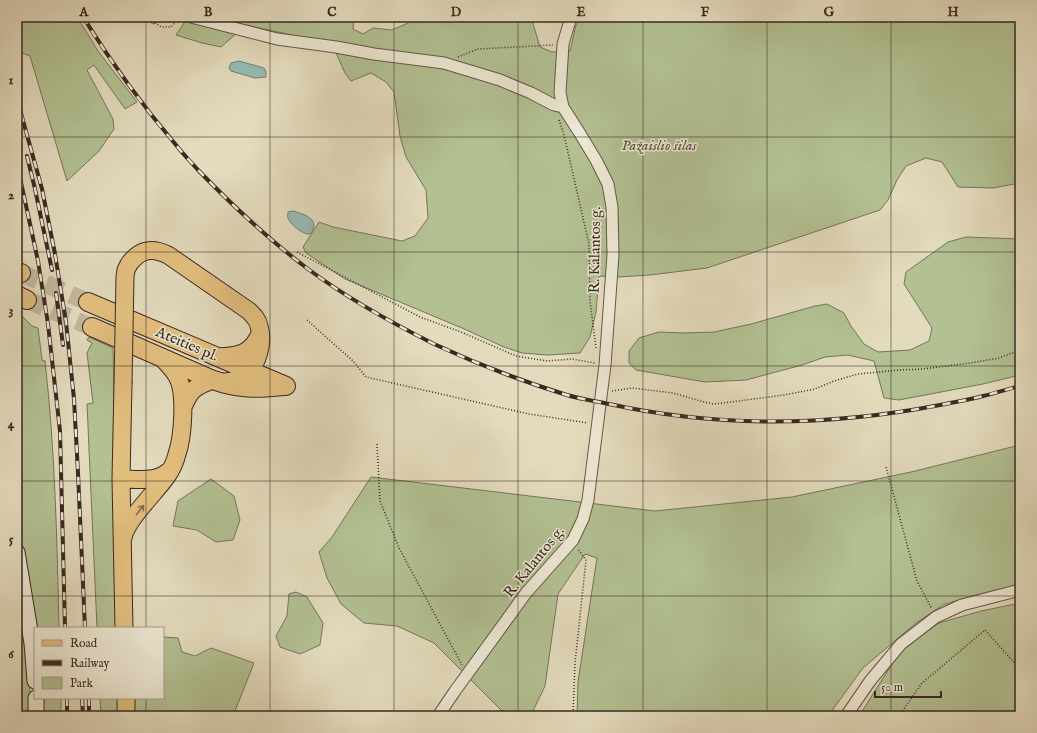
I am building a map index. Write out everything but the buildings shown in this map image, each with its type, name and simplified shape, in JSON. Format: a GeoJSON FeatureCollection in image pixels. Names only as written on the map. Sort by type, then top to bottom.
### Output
{"type":"FeatureCollection","features":[{"type":"Feature","properties":{"kind":"highway","name":"Ateities pl."},"geometry":{"type":"LineString","coordinates":[[88,302],[286,386]]}},
{"type":"Feature","properties":{"kind":"highway","name":"Ateities pl."},"geometry":{"type":"LineString","coordinates":[[92,327],[213,380],[228,385],[247,388],[286,386]]}},
{"type":"Feature","properties":{"kind":"main road"},"geometry":{"type":"LineString","coordinates":[[124,627],[121,479],[124,278],[128,264],[133,257],[147,250],[162,252],[249,311],[258,321],[260,327],[260,359],[263,365],[286,386]]}},
{"type":"Feature","properties":{"kind":"main road"},"geometry":{"type":"LineString","coordinates":[[218,358],[233,357],[246,352],[256,342],[260,334]]}},
{"type":"Feature","properties":{"kind":"main road"},"geometry":{"type":"LineString","coordinates":[[183,407],[189,394],[198,386],[213,380],[224,382],[243,376],[254,365],[259,353]]}},
{"type":"Feature","properties":{"kind":"main road"},"geometry":{"type":"LineString","coordinates":[[122,544],[124,534],[128,526],[171,470],[178,452],[183,407],[181,387],[178,378],[171,367],[161,357]]}},
{"type":"Feature","properties":{"kind":"main road"},"geometry":{"type":"LineString","coordinates":[[121,479],[158,478],[171,470]]}},
{"type":"Feature","properties":{"kind":"main road"},"geometry":{"type":"LineString","coordinates":[[17,552],[32,643],[34,668]]}},
{"type":"Feature","properties":{"kind":"main road"},"geometry":{"type":"LineString","coordinates":[[36,699],[36,716]]}},
{"type":"Feature","properties":{"kind":"main road"},"geometry":{"type":"LineString","coordinates":[[126,699],[126,716]]}},
{"type":"Feature","properties":{"kind":"street","name":"R. Kalantos g."},"geometry":{"type":"LineString","coordinates":[[191,17],[277,39],[444,63],[500,80],[558,106],[579,132],[608,184],[612,207],[613,255],[605,365],[588,500],[583,519],[573,540],[526,593],[438,716]]}},
{"type":"Feature","properties":{"kind":"street"},"geometry":{"type":"LineString","coordinates":[[558,106],[563,44],[571,17]]}},
{"type":"Feature","properties":{"kind":"street"},"geometry":{"type":"LineString","coordinates":[[846,716],[870,681],[901,644],[936,617],[962,605],[1020,590]]}},
{"type":"Feature","properties":{"kind":"path"},"geometry":{"type":"LineString","coordinates":[[148,17],[161,27],[171,27],[180,17]]}},
{"type":"Feature","properties":{"kind":"path"},"geometry":{"type":"LineString","coordinates":[[444,63],[478,49],[563,44]]}},
{"type":"Feature","properties":{"kind":"path"},"geometry":{"type":"LineString","coordinates":[[558,106],[589,244],[590,301],[596,348]]}},
{"type":"Feature","properties":{"kind":"path"},"geometry":{"type":"LineString","coordinates":[[297,252],[420,317],[461,332],[516,356],[547,361],[572,359],[605,365]]}},
{"type":"Feature","properties":{"kind":"path"},"geometry":{"type":"LineString","coordinates":[[307,320],[353,361],[366,377],[529,414],[597,425]]}},
{"type":"Feature","properties":{"kind":"path"},"geometry":{"type":"LineString","coordinates":[[602,391],[632,388],[673,393],[713,404],[784,395],[815,389],[834,381],[858,374],[923,369],[970,363],[1000,358],[1020,350]]}},
{"type":"Feature","properties":{"kind":"path"},"geometry":{"type":"LineString","coordinates":[[377,444],[380,502],[399,548],[468,673]]}},
{"type":"Feature","properties":{"kind":"path"},"geometry":{"type":"LineString","coordinates":[[886,466],[917,581],[936,617]]}},
{"type":"Feature","properties":{"kind":"path"},"geometry":{"type":"LineString","coordinates":[[573,540],[586,560],[575,663],[573,716]]}},
{"type":"Feature","properties":{"kind":"path"},"geometry":{"type":"LineString","coordinates":[[899,716],[922,683],[985,630],[1020,670]]}},
{"type":"Feature","properties":{"kind":"path"},"geometry":{"type":"LineString","coordinates":[[1017,699],[1020,702]]}},
{"type":"Feature","properties":{"kind":"green space"},"geometry":{"type":"Polygon","coordinates":[[[17,17],[77,17],[98,51],[137,102],[125,109],[94,65],[87,70],[113,119],[114,129],[99,151],[67,181],[30,56],[17,51],[17,17]]]}},
{"type":"Feature","properties":{"kind":"green space"},"geometry":{"type":"Polygon","coordinates":[[[139,17],[167,17],[154,24],[139,17]]]}},
{"type":"Feature","properties":{"kind":"green space","name":"Pažaislio šilas"},"geometry":{"type":"Polygon","coordinates":[[[188,17],[354,17],[353,29],[363,34],[373,28],[392,30],[408,23],[416,17],[531,17],[540,47],[552,52],[570,51],[576,25],[581,17],[1020,17],[1020,183],[993,188],[958,187],[942,162],[926,158],[906,166],[897,180],[888,200],[880,210],[707,268],[650,275],[618,277],[599,276],[596,312],[590,337],[580,353],[548,355],[522,353],[504,347],[345,279],[306,253],[303,247],[319,222],[333,227],[402,241],[415,236],[428,218],[426,190],[406,157],[400,136],[394,92],[386,82],[371,73],[351,81],[345,73],[332,44],[246,25],[221,47],[176,35],[188,17]]]}},
{"type":"Feature","properties":{"kind":"green space"},"geometry":{"type":"Polygon","coordinates":[[[966,237],[1020,239],[1020,375],[983,384],[899,400],[884,398],[874,361],[848,355],[825,357],[802,365],[746,380],[705,382],[636,370],[629,363],[629,351],[639,338],[659,332],[714,332],[827,304],[844,313],[864,344],[878,352],[910,350],[929,341],[932,328],[904,284],[906,272],[948,242],[966,237]]]}},
{"type":"Feature","properties":{"kind":"green space"},"geometry":{"type":"Polygon","coordinates":[[[17,311],[32,326],[38,328],[42,360],[45,361],[53,461],[59,627],[35,627],[17,524],[17,311]]]}},
{"type":"Feature","properties":{"kind":"green space"},"geometry":{"type":"Polygon","coordinates":[[[89,337],[113,348],[116,627],[97,627],[87,404],[93,403],[87,353],[92,343],[87,340],[89,337]]]}},
{"type":"Feature","properties":{"kind":"green space"},"geometry":{"type":"Polygon","coordinates":[[[1020,445],[1020,586],[1013,586],[972,596],[943,605],[916,623],[863,668],[828,716],[577,716],[578,682],[597,558],[585,554],[558,594],[545,686],[533,711],[515,716],[502,711],[434,643],[397,626],[364,623],[341,604],[327,578],[319,552],[332,537],[371,477],[655,511],[792,497],[911,472],[1020,445]]]}},
{"type":"Feature","properties":{"kind":"green space"},"geometry":{"type":"Polygon","coordinates":[[[211,479],[234,496],[240,520],[233,540],[216,542],[197,530],[173,526],[178,501],[211,479]]]}},
{"type":"Feature","properties":{"kind":"green space"},"geometry":{"type":"Polygon","coordinates":[[[296,592],[307,597],[323,623],[320,645],[300,654],[280,647],[276,636],[287,616],[289,594],[296,592]]]}},
{"type":"Feature","properties":{"kind":"green space"},"geometry":{"type":"Polygon","coordinates":[[[17,594],[27,654],[30,685],[29,716],[17,716],[17,594]]]}},
{"type":"Feature","properties":{"kind":"green space"},"geometry":{"type":"Polygon","coordinates":[[[1020,603],[1020,716],[859,716],[899,653],[921,634],[939,623],[981,611],[1020,603]]]}},
{"type":"Feature","properties":{"kind":"green space"},"geometry":{"type":"Polygon","coordinates":[[[164,637],[178,638],[182,652],[195,656],[211,648],[254,663],[233,716],[133,716],[133,699],[164,699],[164,637]]]}},
{"type":"Feature","properties":{"kind":"green space"},"geometry":{"type":"Polygon","coordinates":[[[41,699],[61,699],[61,716],[41,716],[41,699]]]}},
{"type":"Feature","properties":{"kind":"green space"},"geometry":{"type":"Polygon","coordinates":[[[100,699],[119,699],[120,716],[101,716],[100,699]]]}},
{"type":"Feature","properties":{"kind":"water"},"geometry":{"type":"Polygon","coordinates":[[[239,61],[264,68],[266,77],[255,78],[231,71],[229,68],[231,63],[239,61]]]}},
{"type":"Feature","properties":{"kind":"water"},"geometry":{"type":"Polygon","coordinates":[[[293,211],[311,219],[314,225],[311,233],[303,233],[291,223],[288,217],[288,212],[293,211]]]}},
{"type":"Feature","properties":{"kind":"tunnel"},"geometry":{"type":"LineString","coordinates":[[21,273],[88,302]]}},
{"type":"Feature","properties":{"kind":"tunnel"},"geometry":{"type":"LineString","coordinates":[[27,300],[92,327]]}},
{"type":"Feature","properties":{"kind":"railway"},"geometry":{"type":"LineString","coordinates":[[83,17],[127,83],[181,152],[224,196],[279,246],[323,280],[353,300],[434,344],[499,372],[550,390],[582,399],[650,412],[733,420],[775,421],[858,417],[899,412],[962,401],[1020,386]]}},
{"type":"Feature","properties":{"kind":"railway"},"geometry":{"type":"LineString","coordinates":[[17,99],[42,189],[55,254],[66,322],[74,399],[85,627]]}},
{"type":"Feature","properties":{"kind":"railway"},"geometry":{"type":"LineString","coordinates":[[27,156],[52,270]]}},
{"type":"Feature","properties":{"kind":"railway"},"geometry":{"type":"LineString","coordinates":[[17,164],[38,261],[48,324],[60,431],[65,627]]}},
{"type":"Feature","properties":{"kind":"railway"},"geometry":{"type":"LineString","coordinates":[[56,293],[63,345]]}},
{"type":"Feature","properties":{"kind":"railway"},"geometry":{"type":"LineString","coordinates":[[67,699],[67,716]]}},
{"type":"Feature","properties":{"kind":"railway"},"geometry":{"type":"LineString","coordinates":[[82,699],[83,716]]}},
{"type":"Feature","properties":{"kind":"railway"},"geometry":{"type":"LineString","coordinates":[[89,699],[89,716]]}}]}
